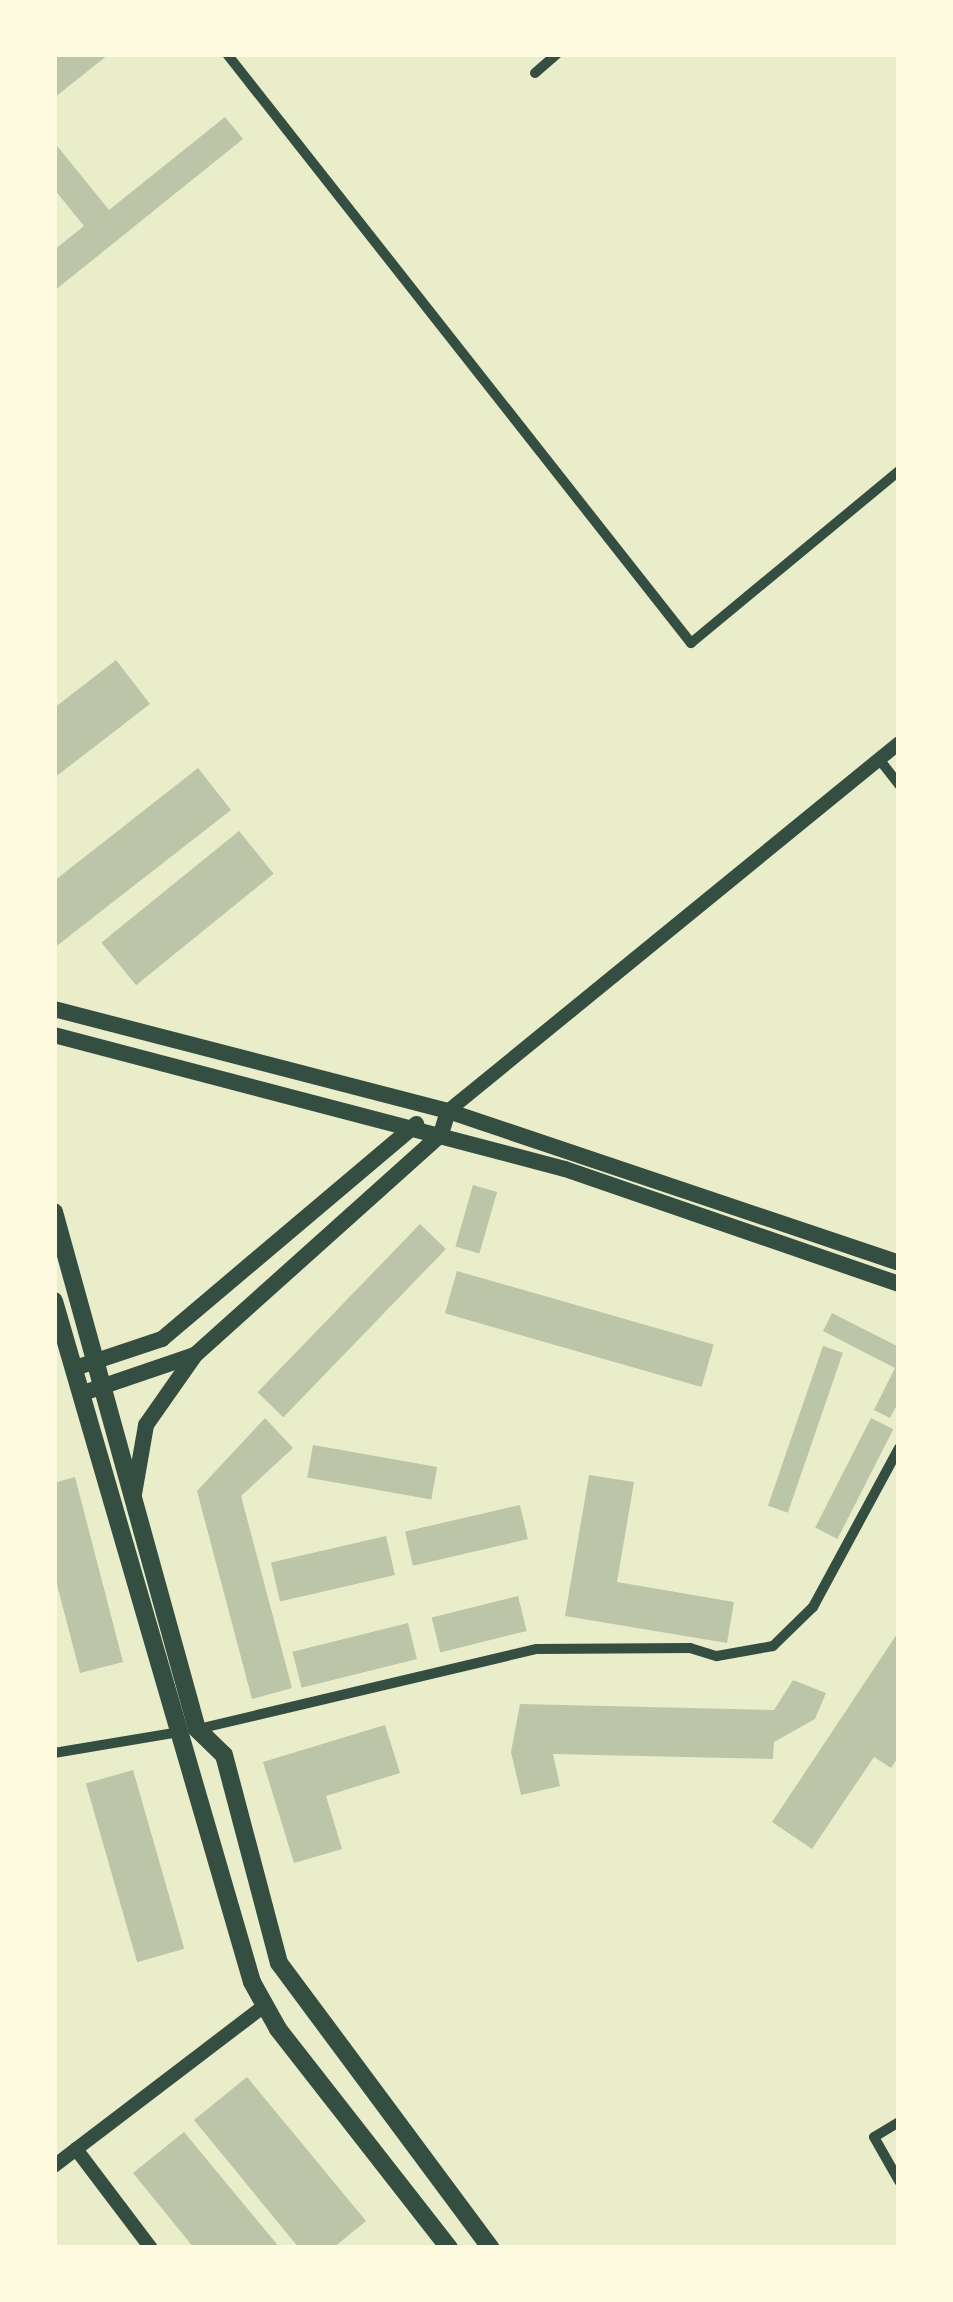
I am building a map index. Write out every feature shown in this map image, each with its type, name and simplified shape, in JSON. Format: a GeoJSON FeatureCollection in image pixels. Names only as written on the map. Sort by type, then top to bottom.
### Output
{"type":"FeatureCollection","features":[{"type":"Feature","properties":{"kind":"main road"},"geometry":{"type":"LineString","coordinates":[[54,1010],[448,1111],[899,1263]]}},
{"type":"Feature","properties":{"kind":"main road"},"geometry":{"type":"LineString","coordinates":[[54,1035],[441,1134],[899,1284]]}},
{"type":"Feature","properties":{"kind":"main road"},"geometry":{"type":"LineString","coordinates":[[75,1368],[162,1340],[412,1126],[448,1111]]}},
{"type":"Feature","properties":{"kind":"main road"},"geometry":{"type":"LineString","coordinates":[[134,1494],[146,1425],[195,1355],[441,1134],[448,1111]]}},
{"type":"Feature","properties":{"kind":"main road"},"geometry":{"type":"LineString","coordinates":[[54,1212],[134,1494],[236,1939],[267,2010],[448,2248]]}},
{"type":"Feature","properties":{"kind":"main road"},"geometry":{"type":"LineString","coordinates":[[54,1301],[191,1730],[224,1755],[270,1937],[292,1989],[491,2248]]}},
{"type":"Feature","properties":{"kind":"main road"},"geometry":{"type":"LineString","coordinates":[[82,1393],[195,1355]]}},
{"type":"Feature","properties":{"kind":"street"},"geometry":{"type":"LineString","coordinates":[[226,54],[691,643],[899,471]]}},
{"type":"Feature","properties":{"kind":"street"},"geometry":{"type":"LineString","coordinates":[[535,73],[557,54]]}},
{"type":"Feature","properties":{"kind":"street"},"geometry":{"type":"LineString","coordinates":[[448,1111],[899,743]]}},
{"type":"Feature","properties":{"kind":"street"},"geometry":{"type":"LineString","coordinates":[[878,759],[899,785]]}},
{"type":"Feature","properties":{"kind":"street"},"geometry":{"type":"LineString","coordinates":[[54,1753],[191,1730],[537,1649],[690,1648],[718,1656],[773,1646],[813,1607],[899,1448]]}},
{"type":"Feature","properties":{"kind":"street"},"geometry":{"type":"LineString","coordinates":[[54,2166],[267,2010]]}},
{"type":"Feature","properties":{"kind":"street"},"geometry":{"type":"LineString","coordinates":[[899,2122],[874,2137],[899,2181]]}},
{"type":"Feature","properties":{"kind":"street"},"geometry":{"type":"LineString","coordinates":[[79,2152],[151,2248]]}},
{"type":"Feature","properties":{"kind":"building"},"geometry":{"type":"Polygon","coordinates":[[[54,54],[109,54],[54,98],[54,54]]]}},
{"type":"Feature","properties":{"kind":"building"},"geometry":{"type":"Polygon","coordinates":[[[225,117],[243,139],[54,291],[54,250],[84,226],[54,189],[54,142],[109,210],[225,117]]]}},
{"type":"Feature","properties":{"kind":"building"},"geometry":{"type":"Polygon","coordinates":[[[116,660],[150,704],[54,778],[54,708],[116,660]]]}},
{"type":"Feature","properties":{"kind":"building"},"geometry":{"type":"Polygon","coordinates":[[[198,768],[231,810],[54,948],[54,881],[198,768]]]}},
{"type":"Feature","properties":{"kind":"building"},"geometry":{"type":"Polygon","coordinates":[[[239,831],[274,874],[136,985],[101,942],[239,831]]]}},
{"type":"Feature","properties":{"kind":"building"},"geometry":{"type":"Polygon","coordinates":[[[473,1185],[497,1192],[479,1253],[455,1247],[473,1185]]]}},
{"type":"Feature","properties":{"kind":"building"},"geometry":{"type":"Polygon","coordinates":[[[420,1224],[446,1249],[283,1417],[257,1392],[420,1224]]]}},
{"type":"Feature","properties":{"kind":"building"},"geometry":{"type":"Polygon","coordinates":[[[457,1271],[714,1345],[702,1387],[445,1313],[457,1271]]]}},
{"type":"Feature","properties":{"kind":"building"},"geometry":{"type":"Polygon","coordinates":[[[832,1313],[899,1347],[899,1401],[890,1418],[874,1410],[895,1368],[823,1331],[832,1313]]]}},
{"type":"Feature","properties":{"kind":"building"},"geometry":{"type":"Polygon","coordinates":[[[823,1346],[843,1353],[788,1513],[768,1506],[823,1346]]]}},
{"type":"Feature","properties":{"kind":"building"},"geometry":{"type":"Polygon","coordinates":[[[265,1418],[293,1448],[241,1496],[292,1688],[252,1699],[197,1491],[265,1418]]]}},
{"type":"Feature","properties":{"kind":"building"},"geometry":{"type":"Polygon","coordinates":[[[871,1418],[893,1429],[837,1539],[815,1528],[871,1418]]]}},
{"type":"Feature","properties":{"kind":"building"},"geometry":{"type":"Polygon","coordinates":[[[313,1445],[437,1467],[431,1499],[307,1477],[313,1445]]]}},
{"type":"Feature","properties":{"kind":"building"},"geometry":{"type":"Polygon","coordinates":[[[589,1475],[634,1482],[617,1582],[734,1602],[727,1643],[565,1616],[589,1475]]]}},
{"type":"Feature","properties":{"kind":"building"},"geometry":{"type":"Polygon","coordinates":[[[75,1477],[123,1662],[80,1673],[54,1573],[54,1483],[75,1477]]]}},
{"type":"Feature","properties":{"kind":"building"},"geometry":{"type":"Polygon","coordinates":[[[520,1505],[528,1539],[413,1566],[405,1532],[520,1505]]]}},
{"type":"Feature","properties":{"kind":"building"},"geometry":{"type":"Polygon","coordinates":[[[386,1536],[395,1575],[280,1602],[271,1563],[386,1536]]]}},
{"type":"Feature","properties":{"kind":"building"},"geometry":{"type":"Polygon","coordinates":[[[518,1596],[527,1631],[440,1652],[432,1618],[518,1596]]]}},
{"type":"Feature","properties":{"kind":"building"},"geometry":{"type":"Polygon","coordinates":[[[408,1623],[417,1659],[301,1688],[293,1652],[408,1623]]]}},
{"type":"Feature","properties":{"kind":"building"},"geometry":{"type":"Polygon","coordinates":[[[899,1631],[899,1756],[891,1768],[874,1757],[812,1849],[772,1822],[899,1631]]]}},
{"type":"Feature","properties":{"kind":"building"},"geometry":{"type":"Polygon","coordinates":[[[793,1680],[826,1693],[815,1719],[774,1742],[773,1759],[553,1754],[560,1786],[521,1795],[511,1752],[520,1704],[774,1710],[793,1680]]]}},
{"type":"Feature","properties":{"kind":"building"},"geometry":{"type":"Polygon","coordinates":[[[385,1725],[400,1773],[326,1796],[342,1849],[294,1863],[263,1762],[385,1725]]]}},
{"type":"Feature","properties":{"kind":"building"},"geometry":{"type":"Polygon","coordinates":[[[133,1770],[184,1949],[137,1962],[86,1784],[133,1770]]]}},
{"type":"Feature","properties":{"kind":"building"},"geometry":{"type":"Polygon","coordinates":[[[247,2077],[366,2221],[333,2248],[299,2248],[194,2120],[247,2077]]]}},
{"type":"Feature","properties":{"kind":"building"},"geometry":{"type":"Polygon","coordinates":[[[184,2132],[280,2248],[194,2248],[133,2173],[184,2132]]]}}]}
